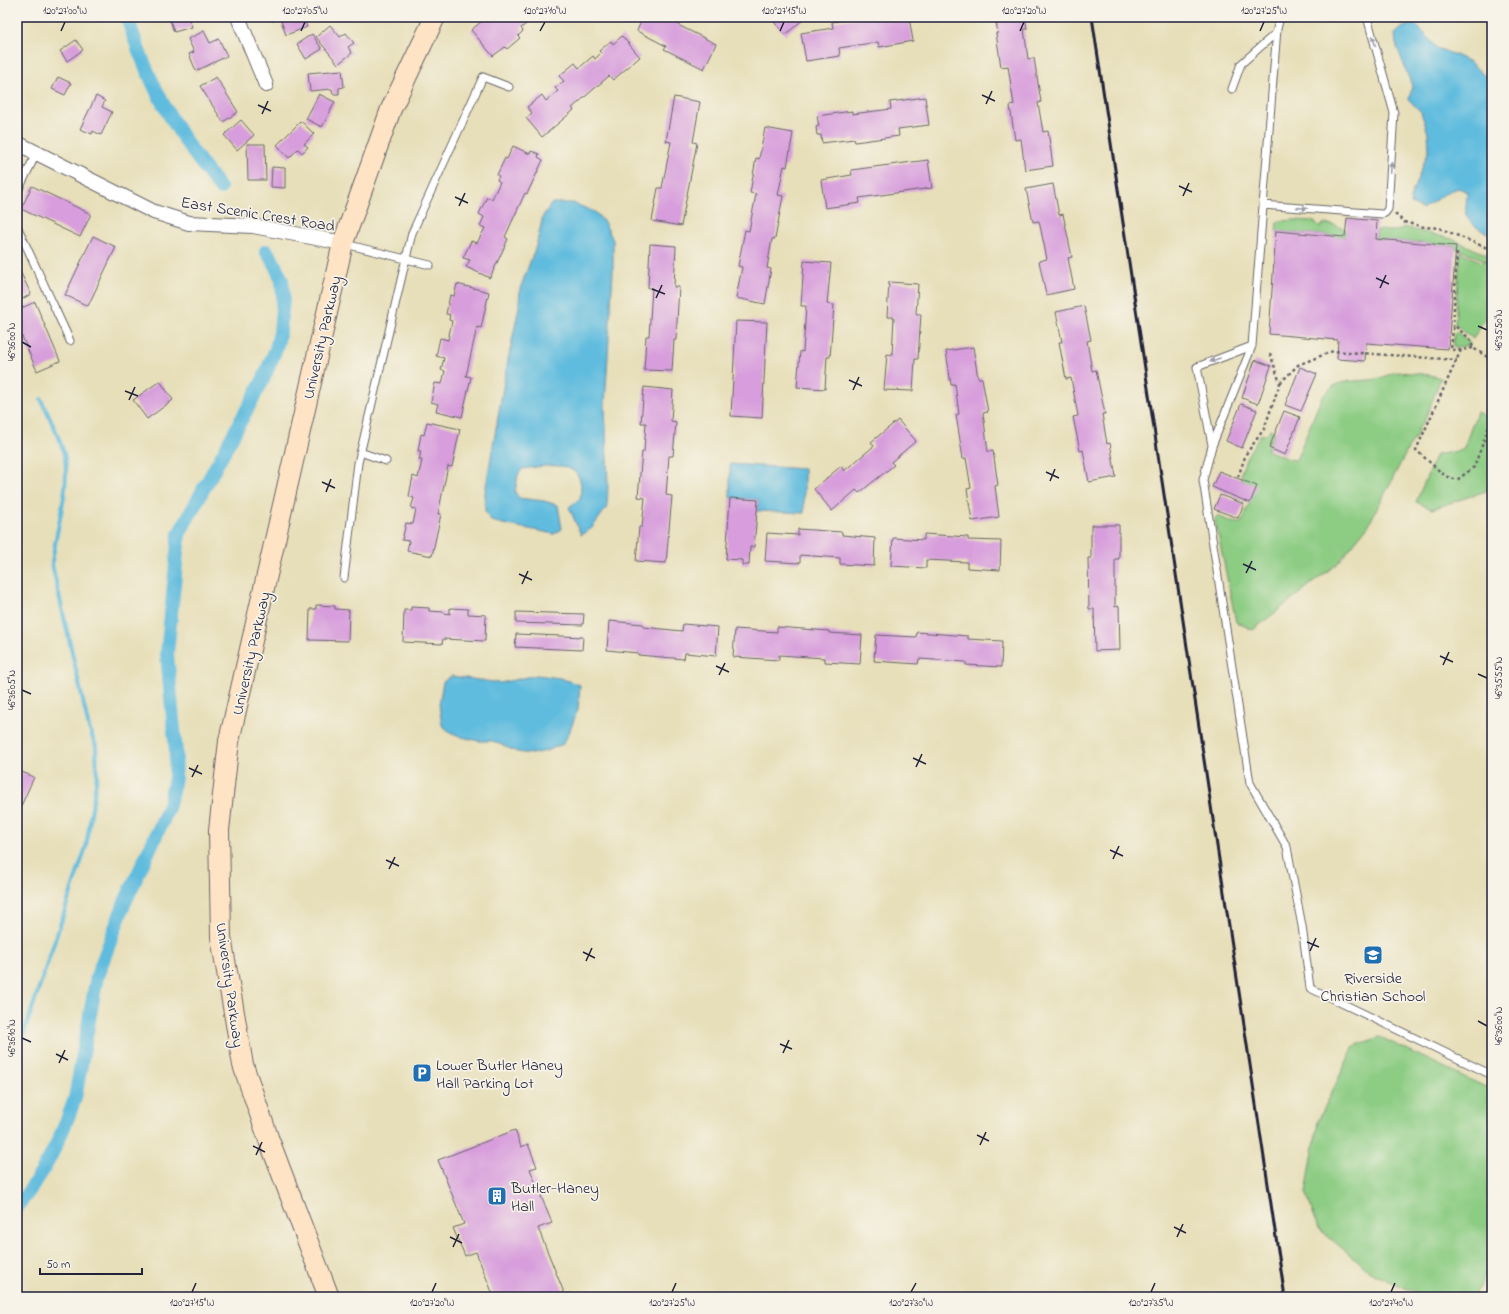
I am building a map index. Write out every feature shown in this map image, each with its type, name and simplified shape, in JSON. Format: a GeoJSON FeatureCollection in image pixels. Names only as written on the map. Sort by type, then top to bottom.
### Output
{"type":"FeatureCollection","features":[{"type":"Feature","properties":{"kind":"main road","name":"University Parkway"},"geometry":{"type":"LineString","coordinates":[[326,1296],[243,1065],[222,937],[219,830],[229,741],[343,243],[391,109],[435,17]]}},
{"type":"Feature","properties":{"kind":"street"},"geometry":{"type":"LineString","coordinates":[[238,17],[266,85]]}},
{"type":"Feature","properties":{"kind":"street","name":"East Scenic Crest Road"},"geometry":{"type":"LineString","coordinates":[[17,143],[154,212],[189,223],[253,226],[343,243]]}},
{"type":"Feature","properties":{"kind":"lane"},"geometry":{"type":"LineString","coordinates":[[1280,17],[1277,32],[1252,346],[1212,446],[1202,480],[1250,783],[1287,847],[1302,926],[1310,988],[1492,1075]]}},
{"type":"Feature","properties":{"kind":"lane"},"geometry":{"type":"LineString","coordinates":[[1263,205],[1382,214],[1388,209],[1394,113],[1367,17]]}},
{"type":"Feature","properties":{"kind":"lane"},"geometry":{"type":"LineString","coordinates":[[1370,25],[1374,17]]}},
{"type":"Feature","properties":{"kind":"lane"},"geometry":{"type":"LineString","coordinates":[[1232,89],[1241,64],[1277,32]]}},
{"type":"Feature","properties":{"kind":"lane"},"geometry":{"type":"LineString","coordinates":[[344,578],[360,452],[412,233],[483,78],[509,86]]}},
{"type":"Feature","properties":{"kind":"lane"},"geometry":{"type":"LineString","coordinates":[[17,193],[37,152]]}},
{"type":"Feature","properties":{"kind":"lane"},"geometry":{"type":"LineString","coordinates":[[17,226],[70,341]]}},
{"type":"Feature","properties":{"kind":"lane"},"geometry":{"type":"LineString","coordinates":[[343,243],[430,265]]}},
{"type":"Feature","properties":{"kind":"lane"},"geometry":{"type":"LineString","coordinates":[[1212,446],[1197,367],[1252,346]]}},
{"type":"Feature","properties":{"kind":"lane"},"geometry":{"type":"LineString","coordinates":[[360,452],[386,461]]}},
{"type":"Feature","properties":{"kind":"path"},"geometry":{"type":"LineString","coordinates":[[1395,214],[1404,222],[1424,227],[1439,228],[1492,250]]}},
{"type":"Feature","properties":{"kind":"path"},"geometry":{"type":"LineString","coordinates":[[1457,252],[1451,350],[1473,348]]}},
{"type":"Feature","properties":{"kind":"path"},"geometry":{"type":"LineString","coordinates":[[1453,329],[1455,326],[1470,340],[1473,348],[1492,360]]}},
{"type":"Feature","properties":{"kind":"path"},"geometry":{"type":"LineString","coordinates":[[1461,350],[1416,450],[1446,476],[1457,480],[1474,467],[1491,427],[1492,419]]}},
{"type":"Feature","properties":{"kind":"path"},"geometry":{"type":"LineString","coordinates":[[1238,477],[1246,454],[1264,429],[1280,382],[1298,365],[1333,351],[1457,360]]}},
{"type":"Feature","properties":{"kind":"path"},"geometry":{"type":"LineString","coordinates":[[1270,353],[1280,382]]}},
{"type":"Feature","properties":{"kind":"green space"},"geometry":{"type":"Polygon","coordinates":[[[1295,220],[1313,222],[1320,228],[1323,224],[1335,225],[1346,230],[1345,237],[1276,231],[1277,223],[1280,221],[1295,220]]]}},
{"type":"Feature","properties":{"kind":"green space"},"geometry":{"type":"Polygon","coordinates":[[[1403,227],[1452,239],[1492,257],[1492,263],[1456,248],[1456,246],[1376,239],[1377,230],[1402,230],[1403,227]]]}},
{"type":"Feature","properties":{"kind":"green space"},"geometry":{"type":"Polygon","coordinates":[[[1460,252],[1482,262],[1483,260],[1492,264],[1492,306],[1473,339],[1455,324],[1460,252]]]}},
{"type":"Feature","properties":{"kind":"green space"},"geometry":{"type":"Polygon","coordinates":[[[1456,331],[1469,342],[1470,345],[1455,348],[1453,347],[1454,333],[1456,331]]]}},
{"type":"Feature","properties":{"kind":"green space"},"geometry":{"type":"Polygon","coordinates":[[[1395,372],[1424,374],[1441,378],[1424,422],[1418,429],[1417,435],[1409,447],[1368,526],[1338,563],[1253,630],[1236,622],[1215,519],[1217,516],[1235,523],[1242,522],[1256,486],[1240,479],[1242,476],[1241,473],[1247,456],[1260,435],[1268,434],[1270,429],[1275,432],[1267,450],[1289,459],[1296,460],[1321,399],[1331,388],[1347,382],[1382,378],[1395,372]]]}},
{"type":"Feature","properties":{"kind":"green space"},"geometry":{"type":"Polygon","coordinates":[[[1477,412],[1492,419],[1492,489],[1432,509],[1416,502],[1436,455],[1463,450],[1477,412]]]}},
{"type":"Feature","properties":{"kind":"green space"},"geometry":{"type":"Polygon","coordinates":[[[1380,1037],[1492,1090],[1492,1257],[1474,1297],[1426,1297],[1373,1274],[1318,1228],[1306,1193],[1318,1121],[1354,1046],[1380,1037]]]}},
{"type":"Feature","properties":{"kind":"water"},"geometry":{"type":"Polygon","coordinates":[[[1414,24],[1437,48],[1470,62],[1492,83],[1492,234],[1477,228],[1470,222],[1466,215],[1467,192],[1459,188],[1449,191],[1422,209],[1411,204],[1410,198],[1429,150],[1428,133],[1421,112],[1409,100],[1412,86],[1396,44],[1395,34],[1403,27],[1414,24]]]}},
{"type":"Feature","properties":{"kind":"water"},"geometry":{"type":"Polygon","coordinates":[[[552,203],[573,203],[595,212],[604,222],[613,240],[613,272],[605,405],[608,485],[607,507],[592,528],[581,535],[569,507],[580,499],[581,486],[579,477],[566,467],[548,466],[522,469],[518,475],[515,492],[519,498],[544,501],[558,505],[562,529],[554,534],[491,521],[485,511],[485,492],[507,365],[519,307],[520,289],[536,246],[543,216],[552,203]]]}},
{"type":"Feature","properties":{"kind":"water"},"geometry":{"type":"Polygon","coordinates":[[[730,464],[804,469],[804,513],[757,511],[758,500],[730,498],[730,464]]]}},
{"type":"Feature","properties":{"kind":"water"},"geometry":{"type":"Polygon","coordinates":[[[537,675],[560,678],[580,685],[578,709],[563,744],[546,751],[531,754],[517,752],[493,741],[479,741],[462,737],[450,732],[442,725],[439,704],[443,682],[451,676],[500,683],[537,675]]]}},
{"type":"Feature","properties":{"kind":"building"},"geometry":{"type":"Polygon","coordinates":[[[169,17],[188,17],[192,27],[174,32],[169,17]]]}},
{"type":"Feature","properties":{"kind":"building"},"geometry":{"type":"Polygon","coordinates":[[[271,17],[303,17],[307,27],[286,35],[280,18],[272,21],[271,17]]]}},
{"type":"Feature","properties":{"kind":"building"},"geometry":{"type":"Polygon","coordinates":[[[487,17],[535,17],[521,28],[523,31],[518,36],[520,38],[507,49],[505,47],[493,56],[471,30],[487,17]]]}},
{"type":"Feature","properties":{"kind":"building"},"geometry":{"type":"Polygon","coordinates":[[[643,17],[673,17],[680,21],[678,25],[716,44],[704,69],[664,49],[666,46],[637,31],[643,17]]]}},
{"type":"Feature","properties":{"kind":"building"},"geometry":{"type":"Polygon","coordinates":[[[770,17],[806,17],[785,35],[770,17]]]}},
{"type":"Feature","properties":{"kind":"building"},"geometry":{"type":"Polygon","coordinates":[[[863,17],[909,17],[913,41],[879,47],[878,42],[839,48],[840,56],[806,61],[801,33],[833,28],[832,22],[863,17]]]}},
{"type":"Feature","properties":{"kind":"building"},"geometry":{"type":"Polygon","coordinates":[[[995,17],[1025,17],[1027,29],[1024,29],[1028,59],[1034,58],[1041,102],[1038,103],[1043,132],[1048,131],[1053,166],[1025,170],[1021,139],[1015,140],[1010,106],[1014,105],[1008,66],[1001,67],[995,17]]]}},
{"type":"Feature","properties":{"kind":"building"},"geometry":{"type":"Polygon","coordinates":[[[330,25],[340,37],[346,33],[354,43],[348,47],[352,53],[338,64],[316,37],[330,25]]]}},
{"type":"Feature","properties":{"kind":"building"},"geometry":{"type":"Polygon","coordinates":[[[204,31],[210,43],[219,39],[227,56],[196,71],[189,54],[194,52],[188,39],[204,31]]]}},
{"type":"Feature","properties":{"kind":"building"},"geometry":{"type":"Polygon","coordinates":[[[312,34],[322,49],[306,59],[297,44],[312,34]]]}},
{"type":"Feature","properties":{"kind":"building"},"geometry":{"type":"Polygon","coordinates":[[[622,36],[640,57],[613,80],[609,76],[572,108],[574,110],[542,137],[526,118],[532,113],[527,107],[542,95],[546,101],[558,91],[555,88],[564,81],[559,76],[575,63],[579,68],[593,56],[595,59],[601,53],[599,51],[611,41],[613,44],[622,36]]]}},
{"type":"Feature","properties":{"kind":"building"},"geometry":{"type":"Polygon","coordinates":[[[76,40],[83,50],[67,61],[60,51],[76,40]]]}},
{"type":"Feature","properties":{"kind":"building"},"geometry":{"type":"Polygon","coordinates":[[[342,70],[344,87],[339,88],[339,94],[333,94],[332,89],[310,91],[308,73],[342,70]]]}},
{"type":"Feature","properties":{"kind":"building"},"geometry":{"type":"Polygon","coordinates":[[[58,77],[71,83],[65,95],[52,89],[58,77]]]}},
{"type":"Feature","properties":{"kind":"building"},"geometry":{"type":"Polygon","coordinates":[[[216,77],[238,112],[223,122],[200,86],[216,77]]]}},
{"type":"Feature","properties":{"kind":"building"},"geometry":{"type":"Polygon","coordinates":[[[319,94],[335,102],[322,127],[306,119],[319,94]]]}},
{"type":"Feature","properties":{"kind":"building"},"geometry":{"type":"Polygon","coordinates":[[[96,96],[105,101],[102,107],[112,112],[101,135],[93,131],[92,134],[80,129],[96,96]]]}},
{"type":"Feature","properties":{"kind":"building"},"geometry":{"type":"Polygon","coordinates":[[[674,97],[700,102],[693,142],[697,143],[681,226],[652,221],[658,188],[662,188],[671,142],[666,141],[674,97]]]}},
{"type":"Feature","properties":{"kind":"building"},"geometry":{"type":"Polygon","coordinates":[[[925,97],[929,125],[898,129],[899,136],[855,142],[854,139],[822,143],[821,135],[817,135],[816,127],[819,126],[817,116],[852,111],[852,114],[891,109],[890,102],[925,97]]]}},
{"type":"Feature","properties":{"kind":"building"},"geometry":{"type":"Polygon","coordinates":[[[241,120],[254,135],[237,150],[224,135],[241,120]]]}},
{"type":"Feature","properties":{"kind":"building"},"geometry":{"type":"Polygon","coordinates":[[[301,121],[314,134],[304,144],[308,147],[302,153],[298,149],[289,158],[277,145],[301,121]]]}},
{"type":"Feature","properties":{"kind":"building"},"geometry":{"type":"Polygon","coordinates":[[[765,128],[793,133],[787,167],[784,166],[778,195],[783,196],[775,239],[772,239],[767,268],[771,269],[765,304],[736,298],[742,267],[738,266],[745,230],[749,231],[756,194],[750,193],[756,158],[759,159],[765,128]]]}},
{"type":"Feature","properties":{"kind":"building"},"geometry":{"type":"Polygon","coordinates":[[[247,144],[265,144],[266,180],[248,180],[247,144]]]}},
{"type":"Feature","properties":{"kind":"building"},"geometry":{"type":"Polygon","coordinates":[[[513,146],[530,154],[531,151],[539,154],[538,157],[543,160],[527,194],[525,193],[505,237],[508,239],[490,278],[466,267],[470,260],[463,258],[471,241],[477,243],[485,228],[480,226],[484,217],[479,214],[487,197],[492,199],[500,182],[497,180],[499,176],[497,175],[505,158],[507,159],[513,146]]]}},
{"type":"Feature","properties":{"kind":"building"},"geometry":{"type":"Polygon","coordinates":[[[928,160],[932,188],[859,198],[860,203],[825,208],[821,180],[852,175],[851,170],[928,160]]]}},
{"type":"Feature","properties":{"kind":"building"},"geometry":{"type":"Polygon","coordinates":[[[272,167],[285,168],[285,188],[271,187],[272,167]]]}},
{"type":"Feature","properties":{"kind":"building"},"geometry":{"type":"Polygon","coordinates":[[[1053,184],[1059,215],[1063,214],[1072,257],[1068,258],[1074,289],[1046,295],[1039,261],[1047,259],[1039,221],[1033,222],[1026,189],[1053,184]]]}},
{"type":"Feature","properties":{"kind":"building"},"geometry":{"type":"Polygon","coordinates":[[[32,186],[91,214],[80,237],[21,209],[32,186]]]}},
{"type":"Feature","properties":{"kind":"building"},"geometry":{"type":"Polygon","coordinates":[[[1347,218],[1377,221],[1376,239],[1456,246],[1448,349],[1366,343],[1365,361],[1337,359],[1338,340],[1269,334],[1276,231],[1345,237],[1347,218]]]}},
{"type":"Feature","properties":{"kind":"building"},"geometry":{"type":"Polygon","coordinates":[[[93,236],[116,247],[88,306],[65,295],[93,236]]]}},
{"type":"Feature","properties":{"kind":"building"},"geometry":{"type":"Polygon","coordinates":[[[650,244],[676,246],[674,287],[679,287],[676,340],[674,340],[672,371],[644,370],[646,336],[649,336],[652,288],[648,288],[650,244]]]}},
{"type":"Feature","properties":{"kind":"building"},"geometry":{"type":"Polygon","coordinates":[[[804,261],[831,263],[827,304],[834,305],[830,357],[827,357],[825,389],[797,387],[800,351],[803,352],[806,306],[801,306],[804,261]]]}},
{"type":"Feature","properties":{"kind":"building"},"geometry":{"type":"Polygon","coordinates":[[[17,265],[31,294],[17,302],[17,265]]]}},
{"type":"Feature","properties":{"kind":"building"},"geometry":{"type":"Polygon","coordinates":[[[889,282],[918,284],[916,314],[921,314],[918,359],[915,359],[913,391],[884,390],[887,354],[892,355],[894,317],[887,317],[889,282]]]}},
{"type":"Feature","properties":{"kind":"building"},"geometry":{"type":"Polygon","coordinates":[[[457,284],[489,292],[481,328],[477,327],[466,376],[471,377],[462,417],[436,411],[438,404],[431,402],[435,383],[442,384],[445,371],[441,370],[444,358],[436,356],[440,338],[448,340],[452,321],[449,320],[450,315],[446,314],[450,295],[454,296],[457,284]]]}},
{"type":"Feature","properties":{"kind":"building"},"geometry":{"type":"Polygon","coordinates":[[[35,302],[60,361],[37,371],[17,325],[17,310],[35,302]]]}},
{"type":"Feature","properties":{"kind":"building"},"geometry":{"type":"Polygon","coordinates":[[[1084,306],[1091,340],[1087,341],[1092,371],[1096,370],[1105,414],[1102,414],[1107,444],[1110,443],[1116,477],[1089,482],[1083,450],[1080,451],[1073,417],[1078,416],[1071,378],[1066,379],[1059,342],[1062,342],[1056,312],[1084,306]]]}},
{"type":"Feature","properties":{"kind":"building"},"geometry":{"type":"Polygon","coordinates":[[[736,321],[767,322],[762,418],[731,416],[736,321]]]}},
{"type":"Feature","properties":{"kind":"building"},"geometry":{"type":"Polygon","coordinates":[[[973,347],[978,378],[982,378],[988,412],[983,413],[988,452],[993,451],[998,485],[995,486],[999,517],[972,521],[967,489],[971,488],[966,458],[963,459],[956,415],[959,414],[955,384],[951,385],[946,351],[973,347]]]}},
{"type":"Feature","properties":{"kind":"building"},"geometry":{"type":"Polygon","coordinates":[[[1255,360],[1271,366],[1258,404],[1242,398],[1255,360]]]}},
{"type":"Feature","properties":{"kind":"building"},"geometry":{"type":"Polygon","coordinates":[[[1300,367],[1317,374],[1301,411],[1285,405],[1300,367]]]}},
{"type":"Feature","properties":{"kind":"building"},"geometry":{"type":"Polygon","coordinates":[[[160,381],[173,400],[147,419],[133,400],[160,381]]]}},
{"type":"Feature","properties":{"kind":"building"},"geometry":{"type":"Polygon","coordinates":[[[644,387],[673,390],[671,421],[676,422],[673,456],[669,456],[666,495],[672,496],[666,563],[636,561],[639,527],[642,527],[645,498],[638,497],[646,423],[641,423],[644,387]]]}},
{"type":"Feature","properties":{"kind":"building"},"geometry":{"type":"Polygon","coordinates":[[[1241,404],[1257,410],[1242,448],[1226,441],[1241,404]]]}},
{"type":"Feature","properties":{"kind":"building"},"geometry":{"type":"Polygon","coordinates":[[[1284,411],[1300,417],[1285,455],[1269,448],[1284,411]]]}},
{"type":"Feature","properties":{"kind":"building"},"geometry":{"type":"Polygon","coordinates":[[[898,420],[916,441],[891,462],[894,465],[859,493],[856,490],[832,511],[814,489],[841,466],[844,471],[874,446],[871,442],[898,420]]]}},
{"type":"Feature","properties":{"kind":"building"},"geometry":{"type":"Polygon","coordinates":[[[427,422],[460,429],[452,467],[448,466],[438,514],[441,514],[432,556],[407,551],[409,541],[402,540],[406,523],[413,524],[416,509],[411,508],[414,498],[409,496],[413,476],[418,478],[422,460],[419,460],[421,451],[418,451],[421,434],[424,435],[427,422]]]}},
{"type":"Feature","properties":{"kind":"building"},"geometry":{"type":"Polygon","coordinates":[[[1219,471],[1257,486],[1250,503],[1212,487],[1219,471]]]}},
{"type":"Feature","properties":{"kind":"building"},"geometry":{"type":"Polygon","coordinates":[[[1220,495],[1244,504],[1238,518],[1214,509],[1220,495]]]}},
{"type":"Feature","properties":{"kind":"building"},"geometry":{"type":"Polygon","coordinates":[[[730,498],[758,500],[754,547],[750,547],[749,565],[742,565],[742,560],[726,559],[730,498]]]}},
{"type":"Feature","properties":{"kind":"building"},"geometry":{"type":"Polygon","coordinates":[[[1091,525],[1119,525],[1119,559],[1115,559],[1115,607],[1119,606],[1120,650],[1095,651],[1094,609],[1089,609],[1088,558],[1091,558],[1091,525]]]}},
{"type":"Feature","properties":{"kind":"building"},"geometry":{"type":"Polygon","coordinates":[[[798,529],[842,532],[842,535],[875,538],[874,566],[840,564],[840,558],[800,555],[800,563],[765,561],[767,533],[798,535],[798,529]]]}},
{"type":"Feature","properties":{"kind":"building"},"geometry":{"type":"Polygon","coordinates":[[[924,534],[968,537],[968,540],[1001,541],[1000,570],[967,568],[967,562],[926,560],[926,568],[891,566],[893,538],[924,540],[924,534]]]}},
{"type":"Feature","properties":{"kind":"building"},"geometry":{"type":"Polygon","coordinates":[[[316,605],[335,606],[335,609],[349,610],[348,641],[309,640],[310,609],[316,609],[316,605]]]}},
{"type":"Feature","properties":{"kind":"building"},"geometry":{"type":"Polygon","coordinates":[[[411,607],[429,608],[429,611],[450,614],[450,608],[468,609],[468,614],[486,615],[485,641],[443,639],[442,644],[403,642],[404,610],[411,610],[411,607]]]}},
{"type":"Feature","properties":{"kind":"building"},"geometry":{"type":"Polygon","coordinates":[[[516,612],[584,614],[583,625],[516,623],[516,612]]]}},
{"type":"Feature","properties":{"kind":"building"},"geometry":{"type":"Polygon","coordinates":[[[609,621],[643,624],[643,627],[682,631],[683,624],[718,627],[716,656],[685,653],[684,659],[638,655],[638,653],[607,650],[609,621]]]}},
{"type":"Feature","properties":{"kind":"building"},"geometry":{"type":"Polygon","coordinates":[[[777,627],[862,635],[860,664],[825,662],[825,658],[779,655],[779,660],[733,657],[735,629],[777,632],[777,627]]]}},
{"type":"Feature","properties":{"kind":"building"},"geometry":{"type":"Polygon","coordinates":[[[917,632],[968,636],[968,639],[1002,641],[1001,667],[966,665],[966,662],[919,659],[918,664],[874,661],[876,635],[916,637],[917,632]]]}},
{"type":"Feature","properties":{"kind":"building"},"geometry":{"type":"Polygon","coordinates":[[[516,634],[583,637],[582,650],[515,647],[516,634]]]}},
{"type":"Feature","properties":{"kind":"building"},"geometry":{"type":"Polygon","coordinates":[[[17,770],[34,777],[17,815],[17,770]]]}},
{"type":"Feature","properties":{"kind":"building","name":"Butler-Haney Hall"},"geometry":{"type":"Polygon","coordinates":[[[515,1130],[521,1147],[528,1144],[537,1167],[530,1169],[552,1223],[538,1228],[565,1295],[571,1293],[573,1297],[494,1297],[476,1252],[465,1256],[453,1228],[464,1224],[438,1160],[515,1130]]]}},
{"type":"Feature","properties":{"kind":"waterway"},"geometry":{"type":"LineString","coordinates":[[127,17],[137,47],[163,104],[188,146],[220,188]]}},
{"type":"Feature","properties":{"kind":"waterway"},"geometry":{"type":"LineString","coordinates":[[17,1206],[36,1182],[44,1169],[70,1112],[75,1098],[97,976],[125,902],[169,805],[175,778],[176,752],[167,654],[179,534],[263,380],[276,349],[280,332],[283,297],[282,280],[272,259],[266,251]]}},
{"type":"Feature","properties":{"kind":"waterway"},"geometry":{"type":"LineString","coordinates":[[17,1049],[22,1039],[86,847],[97,775],[96,746],[89,728],[52,564],[66,483],[65,458],[58,436],[41,399]]}},
{"type":"Feature","properties":{"kind":"railway"},"geometry":{"type":"LineString","coordinates":[[1092,17],[1285,1297]]}},
{"type":"Feature","properties":{"kind":"place","name":"Riverside Christian School"},"geometry":{"type":"Point","coordinates":[1373,955]}},
{"type":"Feature","properties":{"kind":"place","name":"Lower Butler Haney Hall Parking Lot"},"geometry":{"type":"Point","coordinates":[422,1073]}},
{"type":"Feature","properties":{"kind":"place","name":"Butler-Haney Hall"},"geometry":{"type":"Point","coordinates":[497,1196]}}]}
